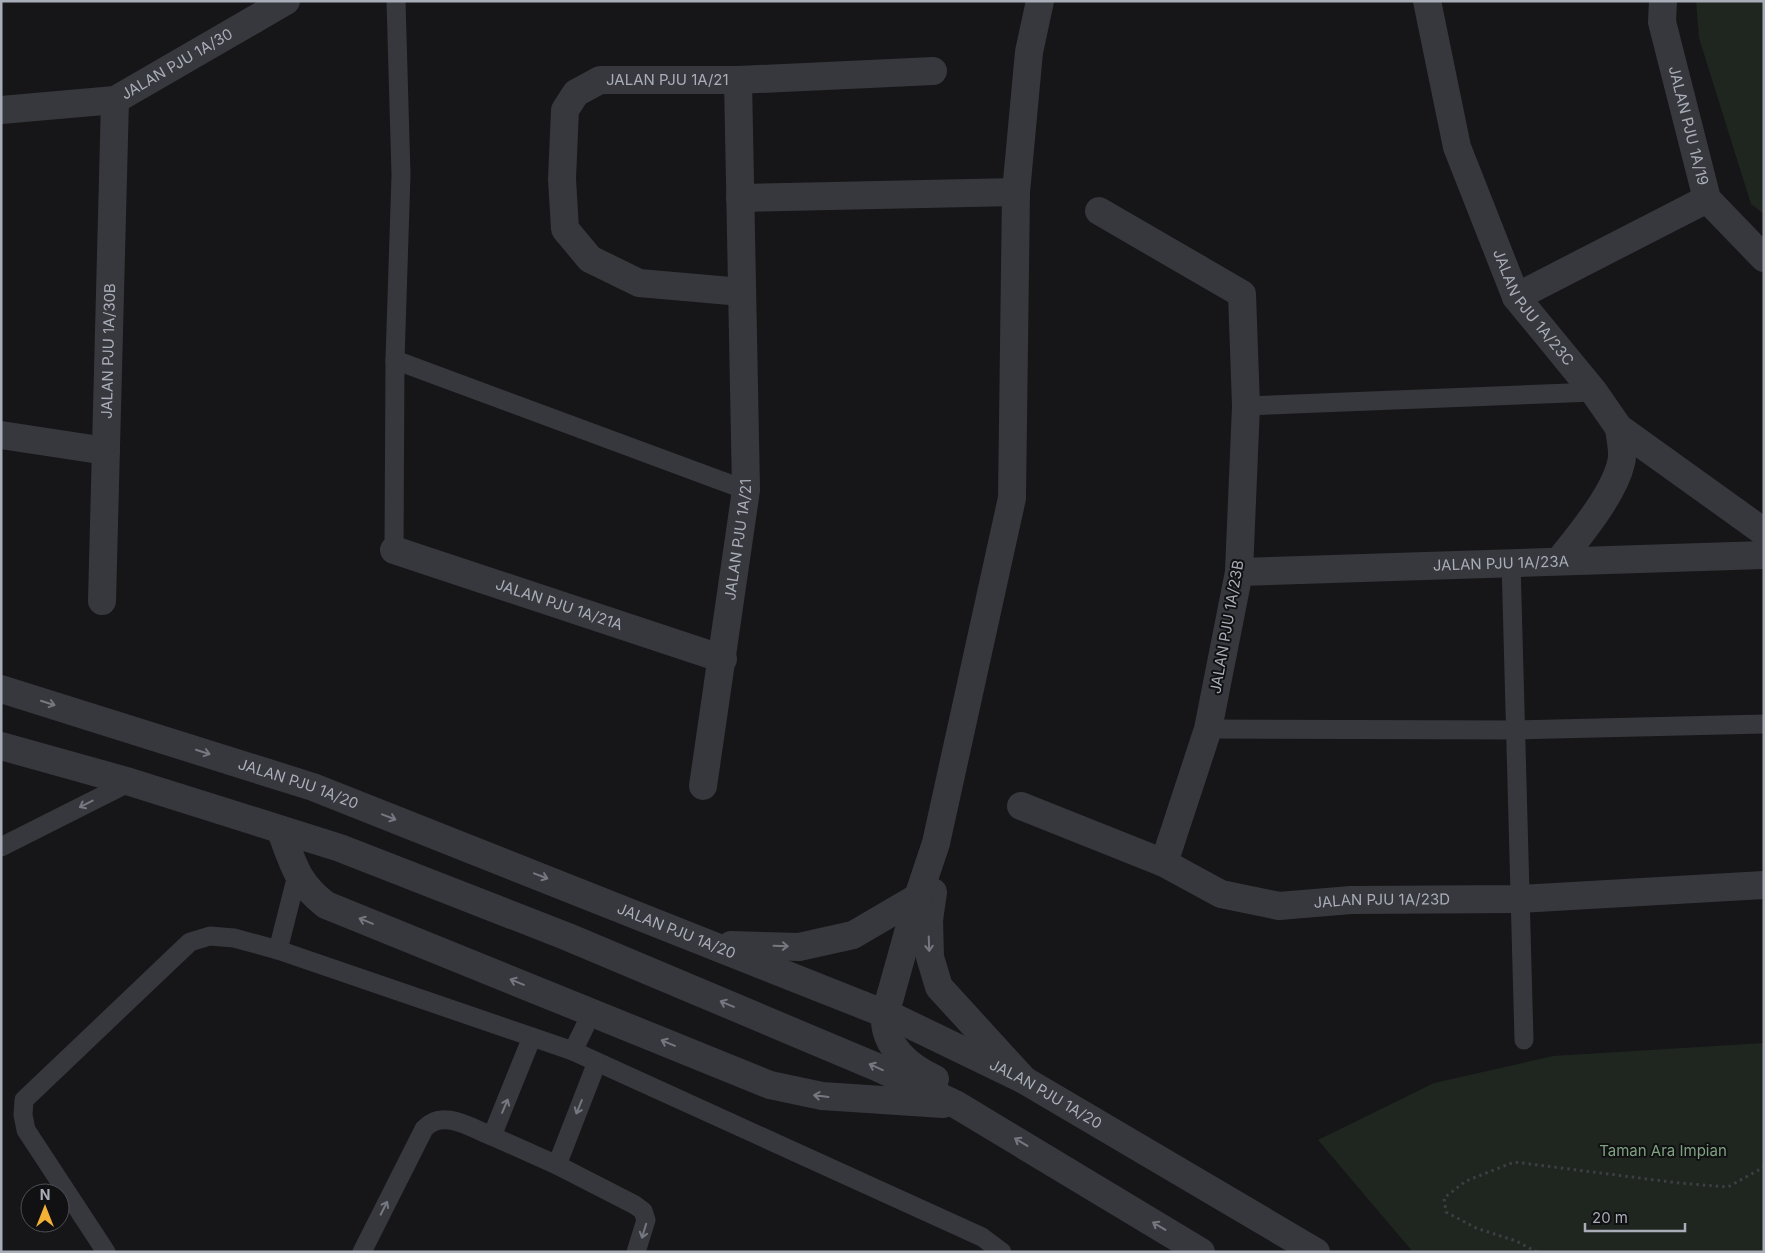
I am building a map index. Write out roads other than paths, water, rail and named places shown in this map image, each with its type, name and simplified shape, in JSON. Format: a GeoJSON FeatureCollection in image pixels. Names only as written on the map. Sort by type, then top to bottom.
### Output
{"type":"FeatureCollection","features":[{"type":"Feature","properties":{"kind":"street","name":"JALAN PJU 1A/30"},"geometry":{"type":"LineString","coordinates":[[1,110],[115,100],[286,1]]}},
{"type":"Feature","properties":{"kind":"street"},"geometry":{"type":"LineString","coordinates":[[990,1124],[990,1112],[984,1105],[909,1064],[890,1041],[886,1030],[885,1014],[918,896],[936,843],[1012,498],[1016,192],[1028,52],[1040,1]]}},
{"type":"Feature","properties":{"kind":"street","name":"JALAN PJU 1A/23C"},"geometry":{"type":"LineString","coordinates":[[1428,1],[1457,147],[1516,296],[1594,392],[1619,428],[1764,532]]}},
{"type":"Feature","properties":{"kind":"street","name":"JALAN PJU 1A/19"},"geometry":{"type":"LineString","coordinates":[[1663,1],[1662,22],[1707,199],[1764,258]]}},
{"type":"Feature","properties":{"kind":"street","name":"JALAN PJU 1A/21"},"geometry":{"type":"LineString","coordinates":[[742,292],[639,283],[590,259],[565,229],[562,179],[565,110],[576,93],[600,80],[738,80],[933,70]]}},
{"type":"Feature","properties":{"kind":"street","name":"JALAN PJU 1A/21"},"geometry":{"type":"LineString","coordinates":[[703,786],[723,659],[746,490],[738,80]]}},
{"type":"Feature","properties":{"kind":"street","name":"JALAN PJU 1A/30B"},"geometry":{"type":"LineString","coordinates":[[102,601],[115,100]]}},
{"type":"Feature","properties":{"kind":"street"},"geometry":{"type":"LineString","coordinates":[[740,198],[1016,192]]}},
{"type":"Feature","properties":{"kind":"street"},"geometry":{"type":"LineString","coordinates":[[1516,296],[1707,199]]}},
{"type":"Feature","properties":{"kind":"street","name":"JALAN PJU 1A/23B"},"geometry":{"type":"LineString","coordinates":[[1099,211],[1242,294],[1246,406],[1239,572],[1208,729],[1164,863]]}},
{"type":"Feature","properties":{"kind":"street"},"geometry":{"type":"LineString","coordinates":[[1559,561],[1588,526],[1606,496],[1622,462],[1619,428]]}},
{"type":"Feature","properties":{"kind":"street"},"geometry":{"type":"LineString","coordinates":[[1,435],[106,450]]}},
{"type":"Feature","properties":{"kind":"street","name":"JALAN PJU 1A/21A"},"geometry":{"type":"LineString","coordinates":[[394,550],[723,659]]}},
{"type":"Feature","properties":{"kind":"street","name":"JALAN PJU 1A/23A"},"geometry":{"type":"LineString","coordinates":[[1239,572],[1764,555]]}},
{"type":"Feature","properties":{"kind":"street","name":"JALAN PJU 1A/20"},"geometry":{"type":"LineString","coordinates":[[1,689],[313,787],[885,1014],[1024,1080],[1316,1252]]}},
{"type":"Feature","properties":{"kind":"street"},"geometry":{"type":"LineString","coordinates":[[1,746],[130,782],[340,848],[568,937],[879,1068],[957,1105],[1201,1252]]}},
{"type":"Feature","properties":{"kind":"street","name":"JALAN PJU 1A/23D"},"geometry":{"type":"LineString","coordinates":[[1021,806],[1164,863],[1221,894],[1278,906],[1352,900],[1520,899],[1764,885]]}},
{"type":"Feature","properties":{"kind":"street"},"geometry":{"type":"LineString","coordinates":[[281,831],[297,876],[314,896],[326,905],[770,1085],[822,1096],[957,1105]]}},
{"type":"Feature","properties":{"kind":"street"},"geometry":{"type":"LineString","coordinates":[[936,843],[929,940],[930,958],[939,987],[1024,1080]]}},
{"type":"Feature","properties":{"kind":"street"},"geometry":{"type":"LineString","coordinates":[[715,945],[798,947],[852,935],[918,896]]}},
{"type":"Feature","properties":{"kind":"lane"},"geometry":{"type":"LineString","coordinates":[[394,550],[395,360],[401,175],[396,1]]}},
{"type":"Feature","properties":{"kind":"lane"},"geometry":{"type":"LineString","coordinates":[[395,360],[746,490]]}},
{"type":"Feature","properties":{"kind":"lane"},"geometry":{"type":"LineString","coordinates":[[1246,406],[1594,392]]}},
{"type":"Feature","properties":{"kind":"lane"},"geometry":{"type":"LineString","coordinates":[[1511,562],[1524,1040]]}},
{"type":"Feature","properties":{"kind":"lane"},"geometry":{"type":"LineString","coordinates":[[1208,729],[1517,730],[1764,724]]}},
{"type":"Feature","properties":{"kind":"lane"},"geometry":{"type":"LineString","coordinates":[[1,847],[130,782]]}},
{"type":"Feature","properties":{"kind":"lane"},"geometry":{"type":"LineString","coordinates":[[278,950],[297,876]]}},
{"type":"Feature","properties":{"kind":"lane"},"geometry":{"type":"LineString","coordinates":[[106,1252],[26,1130],[23,1115],[24,1100],[190,942],[210,936],[234,938],[278,950],[573,1051],[982,1237],[1002,1252]]}},
{"type":"Feature","properties":{"kind":"lane"},"geometry":{"type":"LineString","coordinates":[[573,1051],[592,1012]]}},
{"type":"Feature","properties":{"kind":"lane"},"geometry":{"type":"LineString","coordinates":[[492,1136],[532,1037]]}},
{"type":"Feature","properties":{"kind":"lane"},"geometry":{"type":"LineString","coordinates":[[557,1165],[598,1062]]}},
{"type":"Feature","properties":{"kind":"lane"},"geometry":{"type":"LineString","coordinates":[[362,1252],[424,1129],[430,1121],[440,1118],[449,1119],[492,1136],[557,1165],[635,1204],[643,1211],[646,1220],[645,1230],[636,1252]]}},
{"type":"Feature","properties":{"kind":"park label","name":"Taman Ara Impian"},"geometry":{"type":"Point","coordinates":[1663,1151]}}]}
